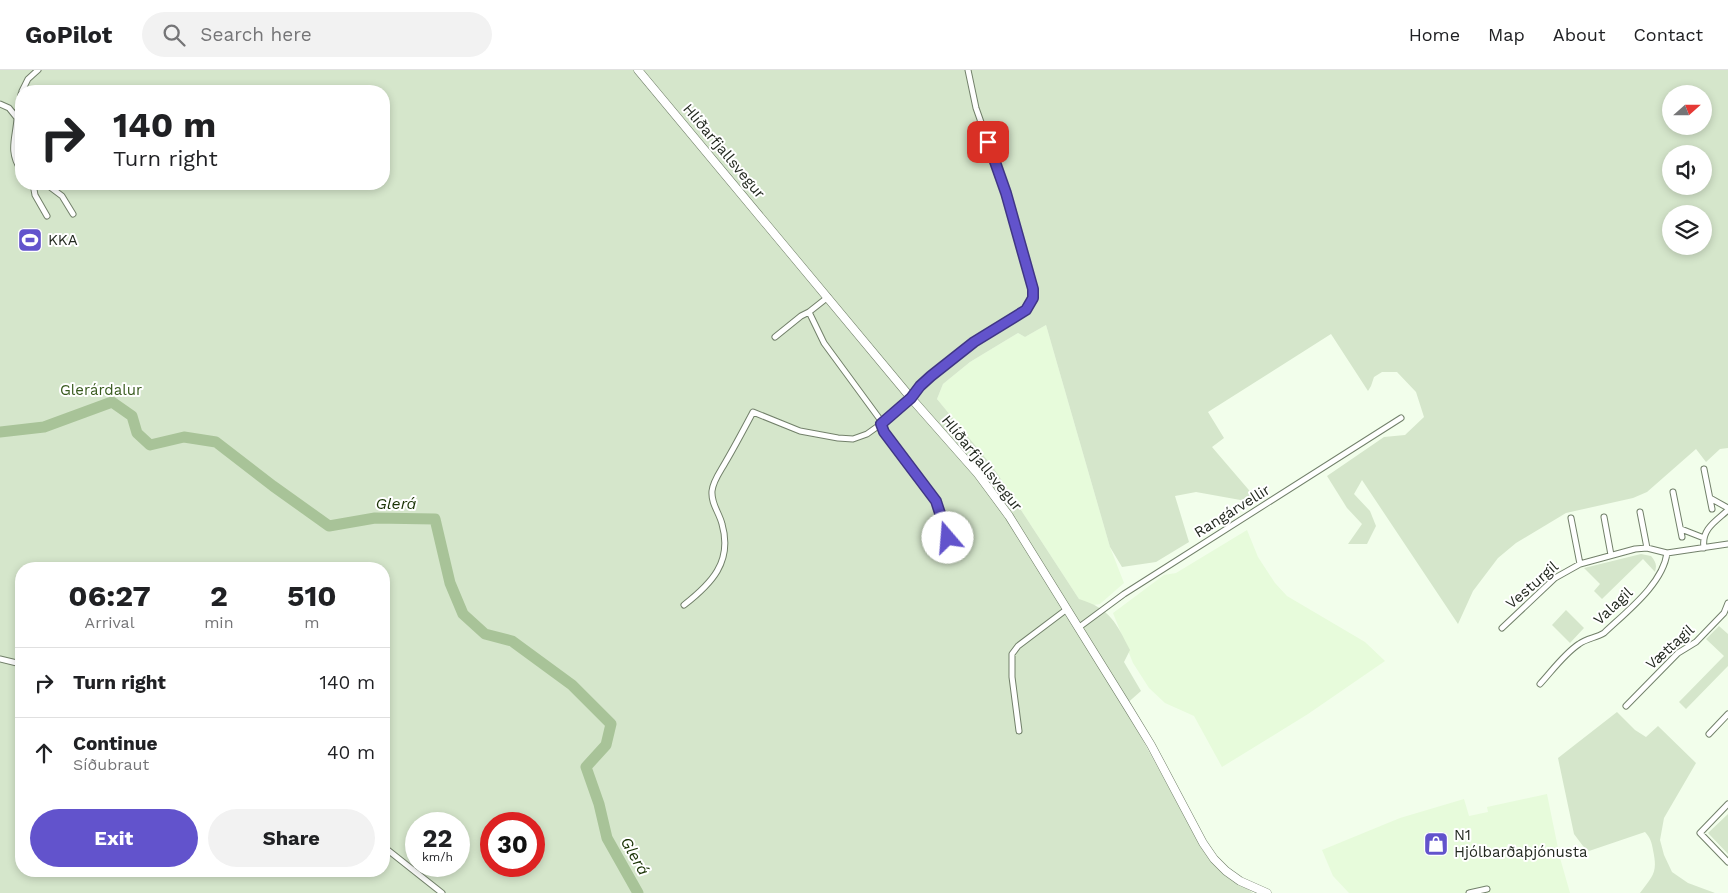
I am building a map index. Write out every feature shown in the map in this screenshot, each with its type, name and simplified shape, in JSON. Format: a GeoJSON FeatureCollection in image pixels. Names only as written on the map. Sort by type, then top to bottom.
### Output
{"type":"FeatureCollection","features":[{"type":"Feature","properties":{"kind":"main road","name":"Hlíðarfjallsvegur"},"geometry":{"type":"LineString","coordinates":[[638,70],[993,494],[1009,516],[1151,745],[1214,860],[1240,881],[1267,893]]}},
{"type":"Feature","properties":{"kind":"street"},"geometry":{"type":"LineString","coordinates":[[25,85],[28,79],[38,70]]}},
{"type":"Feature","properties":{"kind":"street"},"geometry":{"type":"LineString","coordinates":[[684,605],[709,585],[720,566],[724,553],[725,539],[723,525],[713,502],[713,487],[753,412],[800,431],[853,439],[868,434],[911,398],[931,376],[974,342],[1026,310],[1033,298],[1032,284],[1006,193],[976,108],[968,70]]}},
{"type":"Feature","properties":{"kind":"street"},"geometry":{"type":"LineString","coordinates":[[0,104],[9,108],[15,116]]}},
{"type":"Feature","properties":{"kind":"street"},"geometry":{"type":"LineString","coordinates":[[15,132],[13,147],[15,159]]}},
{"type":"Feature","properties":{"kind":"street"},"geometry":{"type":"LineString","coordinates":[[34,190],[35,196],[47,216]]}},
{"type":"Feature","properties":{"kind":"street"},"geometry":{"type":"LineString","coordinates":[[54,190],[62,196],[73,214]]}},
{"type":"Feature","properties":{"kind":"street"},"geometry":{"type":"LineString","coordinates":[[775,337],[828,297]]}},
{"type":"Feature","properties":{"kind":"street"},"geometry":{"type":"LineString","coordinates":[[810,312],[824,343],[878,418],[884,432],[936,501],[948,538]]}},
{"type":"Feature","properties":{"kind":"street","name":"Rangárvellir"},"geometry":{"type":"LineString","coordinates":[[1078,628],[1132,590],[1401,418]]}},
{"type":"Feature","properties":{"kind":"street"},"geometry":{"type":"LineString","coordinates":[[1704,469],[1712,509]]}},
{"type":"Feature","properties":{"kind":"street"},"geometry":{"type":"LineString","coordinates":[[1673,492],[1682,537]]}},
{"type":"Feature","properties":{"kind":"street"},"geometry":{"type":"LineString","coordinates":[[1704,548],[1704,538],[1707,530],[1728,509],[1710,498]]}},
{"type":"Feature","properties":{"kind":"street"},"geometry":{"type":"LineString","coordinates":[[1640,512],[1647,548]]}},
{"type":"Feature","properties":{"kind":"street"},"geometry":{"type":"LineString","coordinates":[[1604,516],[1611,554]]}},
{"type":"Feature","properties":{"kind":"street","name":"Vesturgil"},"geometry":{"type":"LineString","coordinates":[[1571,518],[1580,564]]}},
{"type":"Feature","properties":{"kind":"street"},"geometry":{"type":"LineString","coordinates":[[1681,529],[1704,538]]}},
{"type":"Feature","properties":{"kind":"street","name":"Vesturgil"},"geometry":{"type":"LineString","coordinates":[[1502,628],[1554,578],[1580,564],[1611,554],[1647,548],[1666,553],[1728,544]]}},
{"type":"Feature","properties":{"kind":"street","name":"Valagil"},"geometry":{"type":"LineString","coordinates":[[1540,684],[1575,647],[1583,641],[1604,633],[1653,585],[1664,566],[1666,553]]}},
{"type":"Feature","properties":{"kind":"street","name":"Vættagil"},"geometry":{"type":"LineString","coordinates":[[1626,706],[1678,653],[1696,642],[1724,613],[1728,603]]}},
{"type":"Feature","properties":{"kind":"street"},"geometry":{"type":"LineString","coordinates":[[1019,731],[1012,677],[1012,654],[1018,646],[1066,609]]}},
{"type":"Feature","properties":{"kind":"street"},"geometry":{"type":"LineString","coordinates":[[0,659],[15,663]]}},
{"type":"Feature","properties":{"kind":"street"},"geometry":{"type":"LineString","coordinates":[[1709,734],[1728,714]]}},
{"type":"Feature","properties":{"kind":"street"},"geometry":{"type":"LineString","coordinates":[[1728,804],[1700,833],[1728,862]]}},
{"type":"Feature","properties":{"kind":"street"},"geometry":{"type":"LineString","coordinates":[[390,852],[442,893]]}},
{"type":"Feature","properties":{"kind":"street"},"geometry":{"type":"LineString","coordinates":[[1469,893],[1486,890]]}},
{"type":"Feature","properties":{"kind":"shaded area"},"geometry":{"type":"Polygon","coordinates":[[[1046,325],[1110,547],[1124,583],[1100,604],[1088,606],[1079,599],[993,467],[937,399],[943,384],[970,362],[1018,333],[1025,337],[1046,325]]]}},
{"type":"Feature","properties":{"kind":"shaded area"},"geometry":{"type":"Polygon","coordinates":[[[1247,530],[1258,557],[1275,583],[1287,596],[1365,642],[1385,661],[1308,714],[1222,767],[1194,716],[1165,703],[1149,688],[1133,663],[1113,613],[1164,575],[1176,573],[1247,530]]]}},
{"type":"Feature","properties":{"kind":"shaded area"},"geometry":{"type":"Polygon","coordinates":[[[1547,794],[1560,858],[1570,893],[1349,893],[1333,876],[1322,850],[1400,818],[1464,799],[1469,816],[1488,812],[1487,807],[1547,794]]]}},
{"type":"Feature","properties":{"kind":"green space","name":"Glerárdalur"},"geometry":{"type":"Polygon","coordinates":[[[0,70],[1728,70],[1728,448],[1720,449],[1706,462],[1696,449],[1647,492],[1633,498],[1566,513],[1516,543],[1498,558],[1473,591],[1458,624],[1362,480],[1354,494],[1370,511],[1376,526],[1367,544],[1348,544],[1362,524],[1347,508],[1327,476],[1384,437],[1405,435],[1424,417],[1416,392],[1397,372],[1382,372],[1374,377],[1368,391],[1331,334],[1208,412],[1224,438],[1212,447],[1254,496],[1246,501],[1196,492],[1175,496],[1189,542],[1156,562],[1122,567],[1110,547],[1046,325],[1025,337],[1018,333],[970,362],[943,384],[937,399],[993,467],[1079,599],[1106,612],[1121,632],[1130,650],[1124,662],[1141,691],[1124,706],[1198,841],[1214,864],[1253,893],[0,893],[0,70]]]}},
{"type":"Feature","properties":{"kind":"green space"},"geometry":{"type":"Polygon","coordinates":[[[1641,554],[1653,558],[1656,565],[1655,572],[1643,559],[1602,599],[1594,591],[1600,584],[1584,568],[1641,554]]]}},
{"type":"Feature","properties":{"kind":"green space"},"geometry":{"type":"Polygon","coordinates":[[[1566,610],[1584,628],[1570,643],[1552,625],[1566,610]]]}},
{"type":"Feature","properties":{"kind":"green space"},"geometry":{"type":"Polygon","coordinates":[[[1719,626],[1728,634],[1728,666],[1686,709],[1679,702],[1724,656],[1706,639],[1719,626]]]}},
{"type":"Feature","properties":{"kind":"green space"},"geometry":{"type":"Polygon","coordinates":[[[1617,712],[1635,730],[1646,737],[1658,726],[1696,763],[1664,818],[1660,840],[1664,855],[1672,872],[1688,883],[1715,893],[1640,893],[1655,869],[1652,845],[1645,832],[1589,851],[1574,834],[1558,758],[1617,712]]]}},
{"type":"Feature","properties":{"kind":"green space"},"geometry":{"type":"Polygon","coordinates":[[[1728,814],[1728,854],[1708,833],[1728,814]]]}},
{"type":"Feature","properties":{"kind":"waterway","name":"Glerá"},"geometry":{"type":"LineString","coordinates":[[0,432],[44,427],[112,402],[132,416],[137,433],[150,445],[184,437],[216,442],[329,526],[375,518],[435,519],[450,583],[463,614],[485,634],[512,641],[572,685],[611,724],[606,745],[586,767],[599,804],[607,838],[638,893]]}},
{"type":"Feature","properties":{"kind":"place","name":"KKA"},"geometry":{"type":"Point","coordinates":[30,240]}},
{"type":"Feature","properties":{"kind":"place","name":"N1 Hjólbarðaþjónusta"},"geometry":{"type":"Point","coordinates":[1436,844]}},
{"type":"Feature","properties":{"kind":"route"},"geometry":{"type":"LineString","coordinates":[[948,538],[936,501],[884,432],[881,424],[911,398],[931,376],[974,342],[1026,310],[1033,298],[1033,289],[1006,193],[988,142]]}}]}
